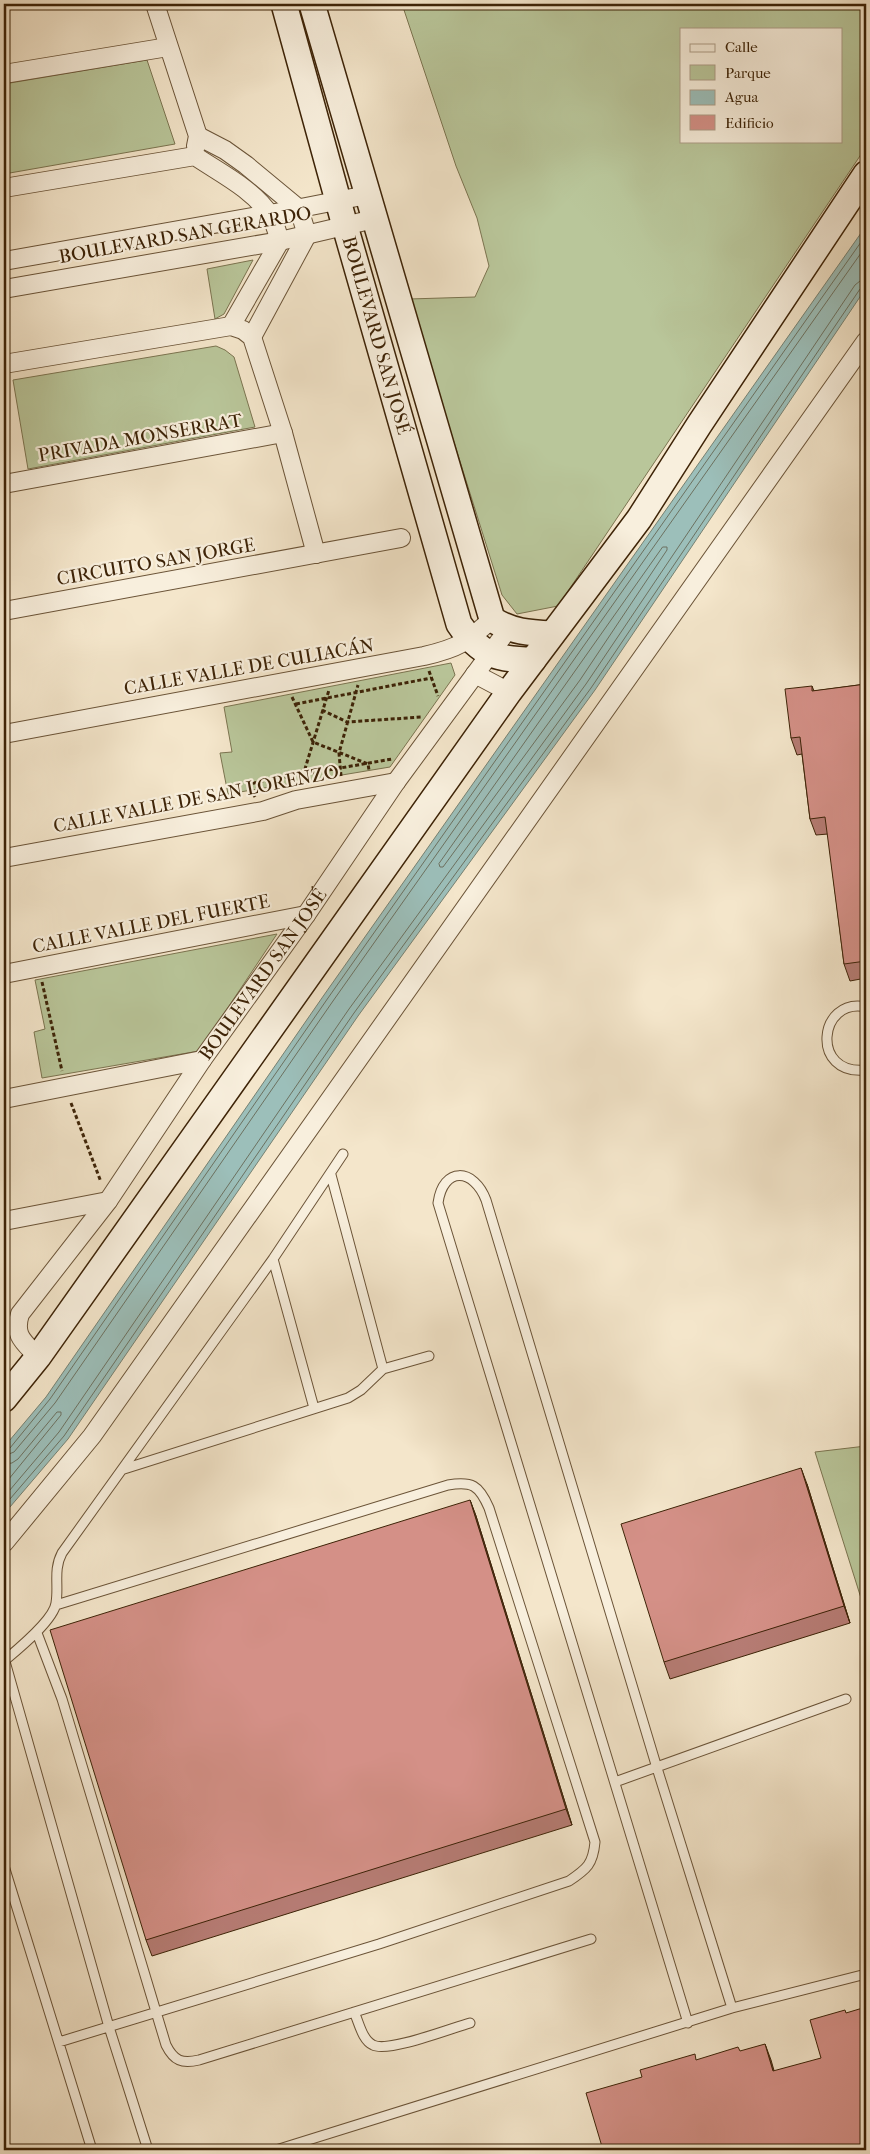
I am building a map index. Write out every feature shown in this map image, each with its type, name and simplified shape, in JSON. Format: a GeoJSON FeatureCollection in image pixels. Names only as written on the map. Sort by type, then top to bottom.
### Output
{"type":"FeatureCollection","features":[{"type":"Feature","properties":{"kind":"street"},"geometry":{"type":"LineString","coordinates":[[155,4],[198,136],[195,156]]}},
{"type":"Feature","properties":{"kind":"street","name":"BOULEVARD SAN JOSÉ"},"geometry":{"type":"LineString","coordinates":[[284,4],[345,226],[459,624],[470,640],[489,654],[510,660],[533,660]]}},
{"type":"Feature","properties":{"kind":"street","name":"BOULEVARD SAN JOSÉ"},"geometry":{"type":"LineString","coordinates":[[38,1357],[20,1338],[16,1326],[20,1314],[108,1201],[202,1060],[306,915],[396,782],[489,654],[500,624],[374,220],[312,4]]}},
{"type":"Feature","properties":{"kind":"street"},"geometry":{"type":"LineString","coordinates":[[4,74],[168,47]]}},
{"type":"Feature","properties":{"kind":"street"},"geometry":{"type":"LineString","coordinates":[[198,136],[225,150],[246,165],[299,209],[308,235],[252,337]]}},
{"type":"Feature","properties":{"kind":"street"},"geometry":{"type":"LineString","coordinates":[[4,188],[195,156],[256,199],[270,214],[280,241],[231,326]]}},
{"type":"Feature","properties":{"kind":"street"},"geometry":{"type":"LineString","coordinates":[[233,181],[246,165]]}},
{"type":"Feature","properties":{"kind":"street"},"geometry":{"type":"LineString","coordinates":[[4,1398],[38,1357],[509,692],[639,519],[699,425],[866,174]]}},
{"type":"Feature","properties":{"kind":"street","name":"BOULEVARD SAN GERARDO"},"geometry":{"type":"LineString","coordinates":[[4,261],[299,209],[367,195]]}},
{"type":"Feature","properties":{"kind":"street","name":"BOULEVARD SAN GERARDO"},"geometry":{"type":"LineString","coordinates":[[4,289],[280,241],[374,220]]}},
{"type":"Feature","properties":{"kind":"street"},"geometry":{"type":"LineString","coordinates":[[256,283],[276,294]]}},
{"type":"Feature","properties":{"kind":"street"},"geometry":{"type":"LineString","coordinates":[[4,364],[231,326],[243,330],[252,337],[284,433],[316,554]]}},
{"type":"Feature","properties":{"kind":"street"},"geometry":{"type":"LineString","coordinates":[[4,1543],[92,1436],[866,340]]}},
{"type":"Feature","properties":{"kind":"street","name":"PRIVADA MONSERRAT"},"geometry":{"type":"LineString","coordinates":[[4,484],[284,433]]}},
{"type":"Feature","properties":{"kind":"street","name":"CIRCUITO SAN JORGE"},"geometry":{"type":"LineString","coordinates":[[4,611],[401,538]]}},
{"type":"Feature","properties":{"kind":"street"},"geometry":{"type":"LineString","coordinates":[[500,624],[529,634],[552,634]]}},
{"type":"Feature","properties":{"kind":"street","name":"CALLE VALLE DE CULIACÁN"},"geometry":{"type":"LineString","coordinates":[[4,734],[424,656],[449,650],[500,624]]}},
{"type":"Feature","properties":{"kind":"street"},"geometry":{"type":"LineString","coordinates":[[475,674],[509,692]]}},
{"type":"Feature","properties":{"kind":"street","name":"CALLE VALLE DE SAN LORENZO"},"geometry":{"type":"LineString","coordinates":[[4,858],[263,811],[296,800],[396,782]]}},
{"type":"Feature","properties":{"kind":"street","name":"CALLE VALLE DEL FUERTE"},"geometry":{"type":"LineString","coordinates":[[4,974],[306,915]]}},
{"type":"Feature","properties":{"kind":"street"},"geometry":{"type":"LineString","coordinates":[[4,1099],[202,1060]]}},
{"type":"Feature","properties":{"kind":"street"},"geometry":{"type":"LineString","coordinates":[[4,1221],[108,1201]]}},
{"type":"Feature","properties":{"kind":"lane"},"geometry":{"type":"LineString","coordinates":[[866,1007],[852,1007],[842,1011],[833,1018],[828,1028],[826,1040],[828,1051],[834,1060],[843,1067],[854,1071],[866,1071]]}},
{"type":"Feature","properties":{"kind":"lane"},"geometry":{"type":"LineString","coordinates":[[148,2150],[109,2027],[4,1660],[36,1634],[56,1605],[58,1562],[273,1259],[343,1154]]}},
{"type":"Feature","properties":{"kind":"lane"},"geometry":{"type":"LineString","coordinates":[[331,1174],[383,1369]]}},
{"type":"Feature","properties":{"kind":"lane"},"geometry":{"type":"LineString","coordinates":[[688,2023],[438,1203],[440,1190],[448,1179],[460,1175],[473,1179],[481,1188],[486,1200],[657,1768],[732,2008]]}},
{"type":"Feature","properties":{"kind":"lane"},"geometry":{"type":"LineString","coordinates":[[273,1259],[314,1408]]}},
{"type":"Feature","properties":{"kind":"lane"},"geometry":{"type":"LineString","coordinates":[[124,1469],[348,1398],[361,1390],[383,1369],[429,1356]]}},
{"type":"Feature","properties":{"kind":"lane"},"geometry":{"type":"LineString","coordinates":[[56,1605],[448,1485],[462,1482],[471,1484],[479,1489],[489,1508],[595,1842],[594,1858],[584,1871],[569,1880],[379,1944],[59,2042]]}},
{"type":"Feature","properties":{"kind":"lane"},"geometry":{"type":"LineString","coordinates":[[36,1634],[62,1699],[166,2045],[171,2055],[178,2061],[186,2063],[591,1939]]}},
{"type":"Feature","properties":{"kind":"lane"},"geometry":{"type":"LineString","coordinates":[[615,1782],[846,1699]]}},
{"type":"Feature","properties":{"kind":"lane"},"geometry":{"type":"LineString","coordinates":[[4,1866],[92,2150]]}},
{"type":"Feature","properties":{"kind":"lane"},"geometry":{"type":"LineString","coordinates":[[276,2150],[732,2008],[866,1974]]}},
{"type":"Feature","properties":{"kind":"lane"},"geometry":{"type":"LineString","coordinates":[[354,2012],[367,2041],[374,2046],[383,2047],[396,2045],[470,2022]]}},
{"type":"Feature","properties":{"kind":"path"},"geometry":{"type":"LineString","coordinates":[[322,710],[347,722],[444,716],[424,656]]}},
{"type":"Feature","properties":{"kind":"path"},"geometry":{"type":"LineString","coordinates":[[342,791],[339,752],[363,668]]}},
{"type":"Feature","properties":{"kind":"path"},"geometry":{"type":"LineString","coordinates":[[296,800],[322,710],[335,673]]}},
{"type":"Feature","properties":{"kind":"path"},"geometry":{"type":"LineString","coordinates":[[296,704],[431,678]]}},
{"type":"Feature","properties":{"kind":"path"},"geometry":{"type":"LineString","coordinates":[[285,682],[313,742],[368,764]]}},
{"type":"Feature","properties":{"kind":"path"},"geometry":{"type":"LineString","coordinates":[[263,811],[248,784],[368,764],[417,753]]}},
{"type":"Feature","properties":{"kind":"path"},"geometry":{"type":"LineString","coordinates":[[368,764],[371,786]]}},
{"type":"Feature","properties":{"kind":"green space"},"geometry":{"type":"Polygon","coordinates":[[[402,4],[866,4],[866,147],[558,606],[517,614],[502,595],[409,299],[475,297],[489,266],[477,218],[456,166],[402,4]]]}},
{"type":"Feature","properties":{"kind":"green space"},"geometry":{"type":"Polygon","coordinates":[[[147,60],[175,144],[4,174],[4,84],[147,60]]]}},
{"type":"Feature","properties":{"kind":"green space"},"geometry":{"type":"Polygon","coordinates":[[[253,260],[224,314],[215,319],[207,269],[253,260]]]}},
{"type":"Feature","properties":{"kind":"green space"},"geometry":{"type":"Polygon","coordinates":[[[216,346],[234,357],[255,427],[28,469],[13,380],[216,346]]]}},
{"type":"Feature","properties":{"kind":"green space"},"geometry":{"type":"Polygon","coordinates":[[[451,663],[455,675],[390,767],[228,794],[220,753],[232,752],[224,707],[451,663]]]}},
{"type":"Feature","properties":{"kind":"green space"},"geometry":{"type":"Polygon","coordinates":[[[277,934],[199,1051],[42,1078],[34,1032],[45,1029],[35,980],[277,934]]]}},
{"type":"Feature","properties":{"kind":"green space"},"geometry":{"type":"Polygon","coordinates":[[[866,1446],[866,1614],[815,1452],[866,1446]]]}},
{"type":"Feature","properties":{"kind":"water"},"geometry":{"type":"Polygon","coordinates":[[[866,226],[866,288],[595,690],[358,1016],[68,1439],[4,1514],[4,1447],[46,1397],[324,995],[866,226]]]}},
{"type":"Feature","properties":{"kind":"building"},"geometry":{"type":"Polygon","coordinates":[[[866,684],[866,961],[844,964],[825,817],[810,819],[800,737],[791,738],[785,689],[812,686],[812,691],[866,684]]]}},
{"type":"Feature","properties":{"kind":"building"},"geometry":{"type":"Polygon","coordinates":[[[801,1468],[844,1606],[664,1662],[621,1524],[801,1468]]]}},
{"type":"Feature","properties":{"kind":"building"},"geometry":{"type":"Polygon","coordinates":[[[470,1500],[566,1809],[146,1940],[50,1630],[470,1500]]]}},
{"type":"Feature","properties":{"kind":"building"},"geometry":{"type":"Polygon","coordinates":[[[866,2007],[866,2150],[603,2150],[586,2093],[642,2077],[640,2070],[695,2054],[696,2060],[738,2047],[740,2051],[765,2044],[773,2071],[821,2058],[810,2020],[845,2010],[846,2013],[866,2007]]]}}]}
